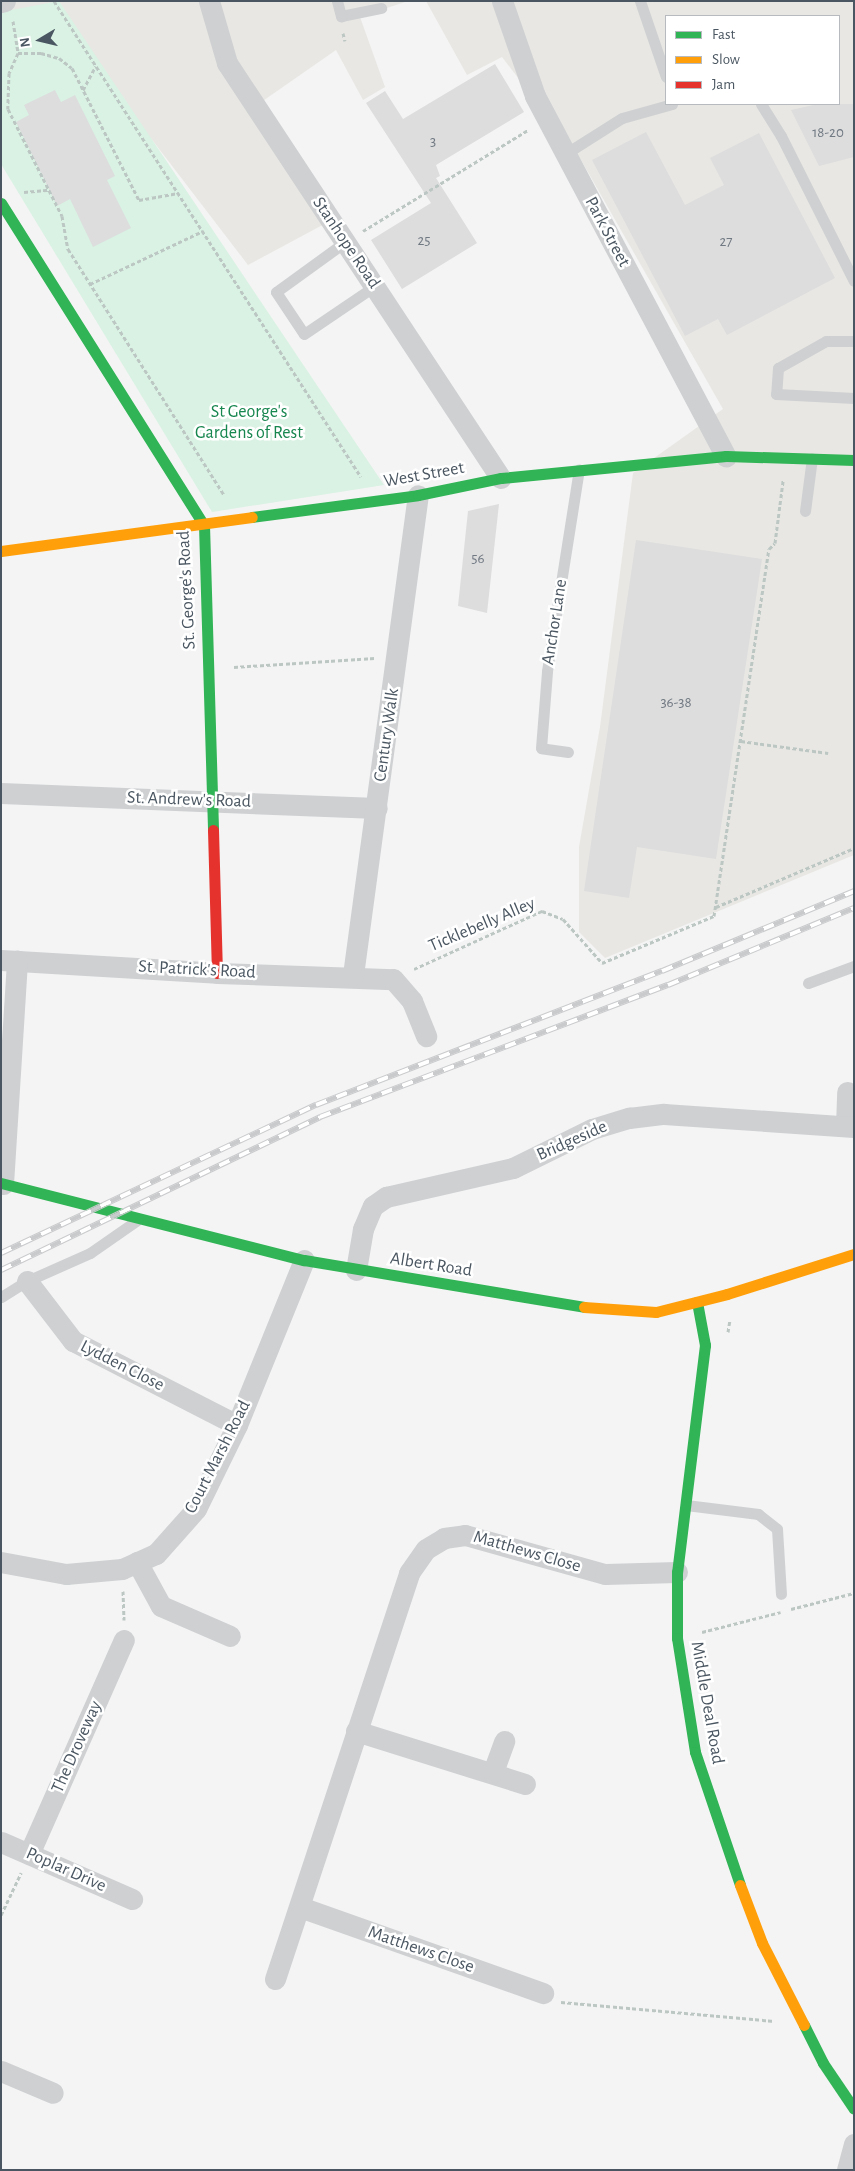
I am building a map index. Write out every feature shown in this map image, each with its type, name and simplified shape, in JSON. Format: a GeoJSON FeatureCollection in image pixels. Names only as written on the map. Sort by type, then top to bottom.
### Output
{"type":"FeatureCollection","features":[{"type":"Feature","properties":{"kind":"street","name":"Stanhope Road"},"geometry":{"type":"LineString","coordinates":[[209,1],[226,64],[501,478]]}},
{"type":"Feature","properties":{"kind":"street","name":"Park Street"},"geometry":{"type":"LineString","coordinates":[[502,1],[532,87],[565,154],[726,456]]}},
{"type":"Feature","properties":{"kind":"street","name":"St. George's Road"},"geometry":{"type":"LineString","coordinates":[[1,203],[204,525],[217,973]]}},
{"type":"Feature","properties":{"kind":"street","name":"West Street"},"geometry":{"type":"LineString","coordinates":[[1,551],[377,501],[418,495],[501,478],[726,456],[854,460]]}},
{"type":"Feature","properties":{"kind":"street","name":"Century Walk"},"geometry":{"type":"LineString","coordinates":[[353,975],[418,495]]}},
{"type":"Feature","properties":{"kind":"street","name":"St. Andrew's Road"},"geometry":{"type":"LineString","coordinates":[[1,793],[377,808]]}},
{"type":"Feature","properties":{"kind":"street","name":"St. Patrick's Road"},"geometry":{"type":"LineString","coordinates":[[9,960],[217,973],[353,975],[392,979]]}},
{"type":"Feature","properties":{"kind":"street"},"geometry":{"type":"LineString","coordinates":[[2,1183],[9,960]]}},
{"type":"Feature","properties":{"kind":"street"},"geometry":{"type":"LineString","coordinates":[[392,979],[412,1001],[426,1036]]}},
{"type":"Feature","properties":{"kind":"street","name":"Bridgeside"},"geometry":{"type":"LineString","coordinates":[[356,1270],[363,1229],[373,1206],[386,1196],[513,1168],[592,1129],[628,1118],[664,1114],[850,1126],[847,1092]]}},
{"type":"Feature","properties":{"kind":"street","name":"Albert Road"},"geometry":{"type":"LineString","coordinates":[[2,1183],[137,1220],[304,1260],[356,1270],[614,1310],[656,1312],[697,1302],[854,1254]]}},
{"type":"Feature","properties":{"kind":"street","name":"Court Marsh Road"},"geometry":{"type":"LineString","coordinates":[[1,1562],[66,1574],[130,1566],[156,1554],[196,1509],[237,1425],[304,1260]]}},
{"type":"Feature","properties":{"kind":"street","name":"Lydden Close"},"geometry":{"type":"LineString","coordinates":[[28,1281],[73,1341],[237,1425]]}},
{"type":"Feature","properties":{"kind":"street","name":"Middle Deal Road"},"geometry":{"type":"LineString","coordinates":[[697,1302],[705,1345],[677,1572],[677,1638],[695,1752],[720,1832],[762,1943],[805,2023],[823,2064],[854,2109]]}},
{"type":"Feature","properties":{"kind":"street","name":"Matthews Close"},"geometry":{"type":"LineString","coordinates":[[275,1979],[409,1573],[426,1549],[444,1538],[465,1535],[605,1574],[677,1572]]}},
{"type":"Feature","properties":{"kind":"street"},"geometry":{"type":"LineString","coordinates":[[130,1566],[161,1606],[230,1636]]}},
{"type":"Feature","properties":{"kind":"street","name":"The Droveway"},"geometry":{"type":"LineString","coordinates":[[29,1854],[124,1640]]}},
{"type":"Feature","properties":{"kind":"street"},"geometry":{"type":"LineString","coordinates":[[356,1731],[492,1772],[525,1784]]}},
{"type":"Feature","properties":{"kind":"street"},"geometry":{"type":"LineString","coordinates":[[492,1772],[504,1741]]}},
{"type":"Feature","properties":{"kind":"street","name":"Poplar Drive"},"geometry":{"type":"LineString","coordinates":[[1,1842],[132,1899]]}},
{"type":"Feature","properties":{"kind":"street","name":"Matthews Close"},"geometry":{"type":"LineString","coordinates":[[300,1907],[543,1993]]}},
{"type":"Feature","properties":{"kind":"street"},"geometry":{"type":"LineString","coordinates":[[1,2071],[53,2093]]}},
{"type":"Feature","properties":{"kind":"street"},"geometry":{"type":"LineString","coordinates":[[847,2170],[854,2144]]}},
{"type":"Feature","properties":{"kind":"lane"},"geometry":{"type":"LineString","coordinates":[[337,1],[341,16],[381,8]]}},
{"type":"Feature","properties":{"kind":"lane"},"geometry":{"type":"LineString","coordinates":[[640,1],[665,74]]}},
{"type":"Feature","properties":{"kind":"lane"},"geometry":{"type":"LineString","coordinates":[[565,154],[622,118],[668,105]]}},
{"type":"Feature","properties":{"kind":"lane"},"geometry":{"type":"LineString","coordinates":[[762,105],[782,136],[854,281]]}},
{"type":"Feature","properties":{"kind":"lane"},"geometry":{"type":"LineString","coordinates":[[345,242],[276,292],[280,299],[304,334],[375,286]]}},
{"type":"Feature","properties":{"kind":"lane"},"geometry":{"type":"LineString","coordinates":[[854,341],[826,341],[778,368],[776,394],[854,398]]}},
{"type":"Feature","properties":{"kind":"lane"},"geometry":{"type":"LineString","coordinates":[[805,511],[812,458]]}},
{"type":"Feature","properties":{"kind":"lane","name":"Anchor Lane"},"geometry":{"type":"LineString","coordinates":[[568,752],[542,748],[547,671],[579,470]]}},
{"type":"Feature","properties":{"kind":"lane"},"geometry":{"type":"LineString","coordinates":[[808,983],[854,966]]}},
{"type":"Feature","properties":{"kind":"lane"},"geometry":{"type":"LineString","coordinates":[[1,1297],[28,1281],[90,1253],[137,1220]]}},
{"type":"Feature","properties":{"kind":"lane"},"geometry":{"type":"LineString","coordinates":[[686,1505],[758,1514],[777,1529],[781,1594]]}},
{"type":"Feature","properties":{"kind":"path"},"geometry":{"type":"LineString","coordinates":[[54,1],[377,501]]}},
{"type":"Feature","properties":{"kind":"path"},"geometry":{"type":"LineString","coordinates":[[6,7],[18,53],[9,73],[8,109],[62,216],[68,249],[221,495],[230,494]]}},
{"type":"Feature","properties":{"kind":"path"},"geometry":{"type":"LineString","coordinates":[[18,53],[40,53],[59,58],[72,68],[139,200],[178,193]]}},
{"type":"Feature","properties":{"kind":"path"},"geometry":{"type":"LineString","coordinates":[[83,90],[96,66]]}},
{"type":"Feature","properties":{"kind":"path"},"geometry":{"type":"LineString","coordinates":[[345,242],[548,118]]}},
{"type":"Feature","properties":{"kind":"path"},"geometry":{"type":"LineString","coordinates":[[90,284],[203,231]]}},
{"type":"Feature","properties":{"kind":"path"},"geometry":{"type":"LineString","coordinates":[[351,477],[360,476]]}},
{"type":"Feature","properties":{"kind":"path"},"geometry":{"type":"LineString","coordinates":[[715,907],[769,549],[775,544],[778,526],[783,479],[776,478]]}},
{"type":"Feature","properties":{"kind":"path"},"geometry":{"type":"LineString","coordinates":[[208,669],[397,657]]}},
{"type":"Feature","properties":{"kind":"path"},"geometry":{"type":"LineString","coordinates":[[741,741],[828,754]]}},
{"type":"Feature","properties":{"kind":"path"},"geometry":{"type":"LineString","coordinates":[[715,907],[854,848]]}},
{"type":"Feature","properties":{"kind":"path","name":"Ticklebelly Alley"},"geometry":{"type":"LineString","coordinates":[[392,979],[542,911],[563,919],[602,964],[714,916],[715,907]]}},
{"type":"Feature","properties":{"kind":"path"},"geometry":{"type":"LineString","coordinates":[[124,1640],[130,1566]]}},
{"type":"Feature","properties":{"kind":"path"},"geometry":{"type":"LineString","coordinates":[[677,1638],[854,1593]]}},
{"type":"Feature","properties":{"kind":"path"},"geometry":{"type":"LineString","coordinates":[[1,1915],[29,1854]]}},
{"type":"Feature","properties":{"kind":"path"},"geometry":{"type":"LineString","coordinates":[[543,1993],[563,2003],[805,2023]]}},
{"type":"Feature","properties":{"kind":"shaded area"},"geometry":{"type":"Polygon","coordinates":[[[1,1],[408,1],[360,17],[385,87],[363,100],[336,50],[257,105],[330,221],[248,265],[153,141],[1,12],[1,1]]]}},
{"type":"Feature","properties":{"kind":"shaded area"},"geometry":{"type":"Polygon","coordinates":[[[426,1],[854,1],[854,855],[605,958],[579,932],[579,847],[600,727],[633,473],[723,409],[581,160],[502,57],[467,75],[426,1]]]}},
{"type":"Feature","properties":{"kind":"green space","name":"St George's Gardens of Rest"},"geometry":{"type":"Polygon","coordinates":[[[59,1],[384,485],[212,512],[1,164],[1,12],[59,1]]]}},
{"type":"Feature","properties":{"kind":"building"},"geometry":{"type":"Polygon","coordinates":[[[495,64],[524,112],[436,165],[440,176],[436,178],[477,243],[402,289],[371,240],[431,203],[366,103],[385,91],[403,119],[495,64]]]}},
{"type":"Feature","properties":{"kind":"building"},"geometry":{"type":"Polygon","coordinates":[[[55,90],[61,102],[75,95],[115,176],[107,180],[131,228],[93,247],[70,199],[57,206],[16,122],[29,115],[24,105],[55,90]]]}},
{"type":"Feature","properties":{"kind":"building"},"geometry":{"type":"Polygon","coordinates":[[[854,104],[854,157],[819,166],[791,110],[814,105],[854,104]]]}},
{"type":"Feature","properties":{"kind":"building"},"geometry":{"type":"Polygon","coordinates":[[[646,132],[685,205],[724,185],[710,158],[759,133],[835,278],[727,335],[718,319],[685,336],[592,160],[646,132]]]}},
{"type":"Feature","properties":{"kind":"building"},"geometry":{"type":"Polygon","coordinates":[[[499,504],[487,613],[458,606],[468,511],[499,504]]]}},
{"type":"Feature","properties":{"kind":"building"},"geometry":{"type":"Polygon","coordinates":[[[636,540],[762,559],[716,859],[637,847],[629,898],[584,891],[636,540]]]}},
{"type":"Feature","properties":{"kind":"railway"},"geometry":{"type":"LineString","coordinates":[[1,1253],[316,1105],[662,971],[854,891]]}},
{"type":"Feature","properties":{"kind":"railway"},"geometry":{"type":"LineString","coordinates":[[1,1270],[320,1117],[668,985],[854,908]]}},
{"type":"Feature","properties":{"kind":"traffic: fast"},"geometry":{"type":"LineString","coordinates":[[1,203],[204,525],[213,830]]}},
{"type":"Feature","properties":{"kind":"traffic: fast"},"geometry":{"type":"LineString","coordinates":[[252,517],[418,495],[501,478],[726,456],[854,460]]}},
{"type":"Feature","properties":{"kind":"traffic: fast"},"geometry":{"type":"LineString","coordinates":[[1,1183],[304,1260],[584,1307]]}},
{"type":"Feature","properties":{"kind":"traffic: fast"},"geometry":{"type":"LineString","coordinates":[[697,1302],[705,1345],[677,1572],[677,1638],[695,1752],[740,1885]]}},
{"type":"Feature","properties":{"kind":"traffic: fast"},"geometry":{"type":"LineString","coordinates":[[804,2025],[823,2063],[854,2109]]}},
{"type":"Feature","properties":{"kind":"traffic: slow"},"geometry":{"type":"LineString","coordinates":[[1,551],[252,517]]}},
{"type":"Feature","properties":{"kind":"traffic: slow"},"geometry":{"type":"LineString","coordinates":[[584,1307],[656,1312],[727,1294],[854,1254]]}},
{"type":"Feature","properties":{"kind":"traffic: slow"},"geometry":{"type":"LineString","coordinates":[[740,1885],[762,1943],[804,2025]]}},
{"type":"Feature","properties":{"kind":"traffic: jam"},"geometry":{"type":"LineString","coordinates":[[213,830],[217,973]]}}]}
